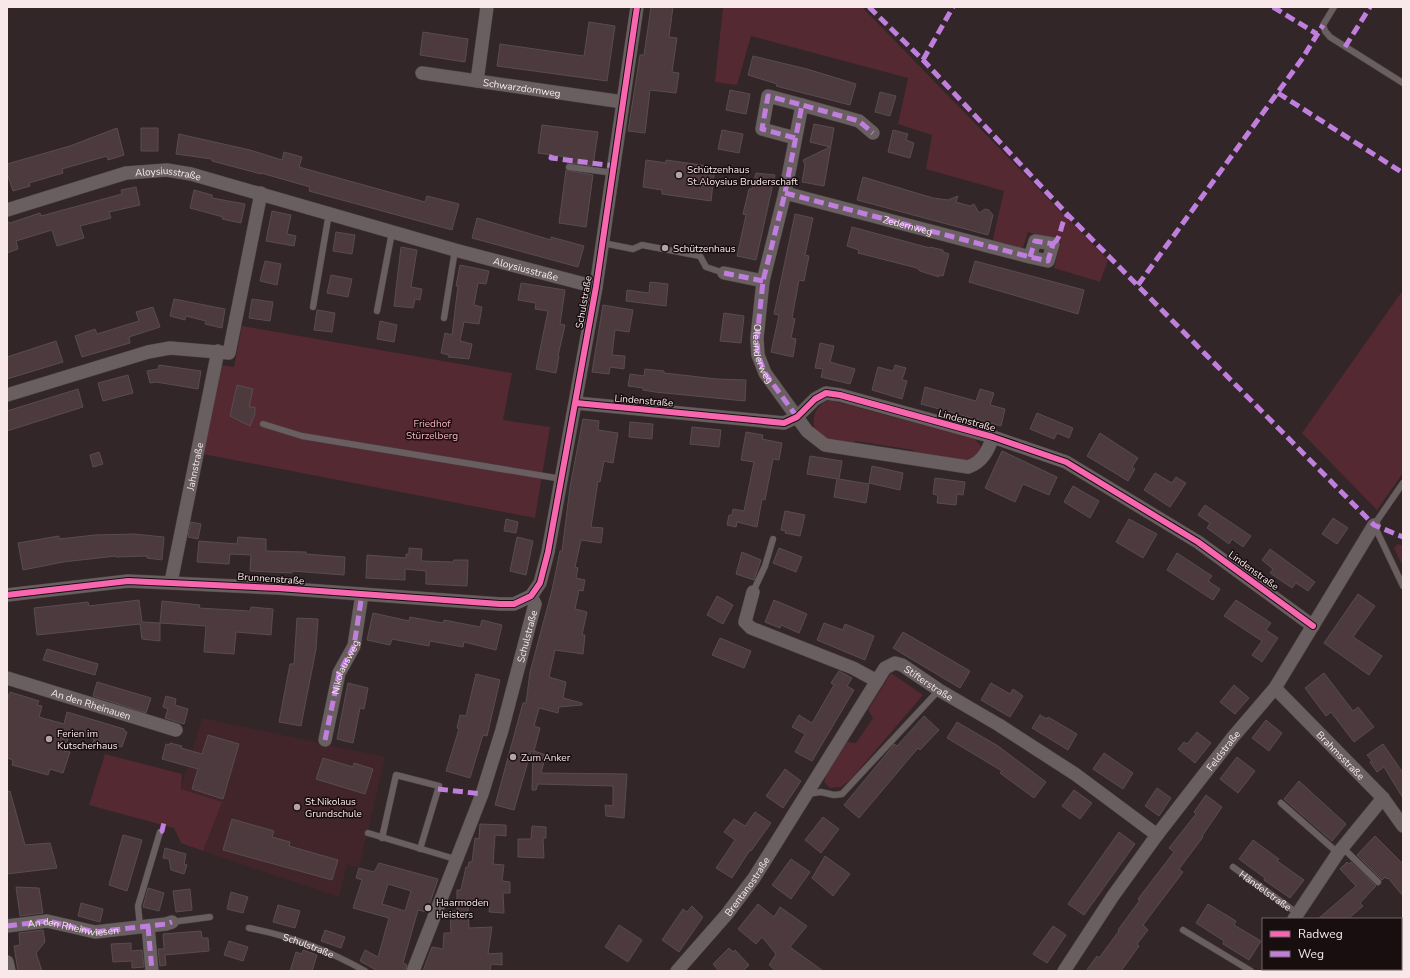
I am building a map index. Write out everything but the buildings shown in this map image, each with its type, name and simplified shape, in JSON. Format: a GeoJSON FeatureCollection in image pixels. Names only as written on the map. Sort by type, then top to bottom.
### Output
{"type":"FeatureCollection","features":[{"type":"Feature","properties":{"kind":"street"},"geometry":{"type":"LineString","coordinates":[[477,81],[487,7]]}},
{"type":"Feature","properties":{"kind":"street","name":"Schulstraße"},"geometry":{"type":"LineString","coordinates":[[413,971],[455,859],[482,794],[502,730],[535,604],[531,596],[540,582],[562,479],[596,287],[614,173],[637,7]]}},
{"type":"Feature","properties":{"kind":"street","name":"Schwarzdornweg"},"geometry":{"type":"LineString","coordinates":[[422,73],[623,102]]}},
{"type":"Feature","properties":{"kind":"street"},"geometry":{"type":"LineString","coordinates":[[795,138],[762,128],[768,96],[858,121],[873,133]]}},
{"type":"Feature","properties":{"kind":"street","name":"Oleanderweg"},"geometry":{"type":"LineString","coordinates":[[797,417],[765,374],[758,355],[757,338],[763,281],[785,193],[802,105]]}},
{"type":"Feature","properties":{"kind":"street","name":"Aloysiusstraße"},"geometry":{"type":"LineString","coordinates":[[7,210],[126,173],[147,170],[167,170],[191,174],[261,193],[455,250],[596,287]]}},
{"type":"Feature","properties":{"kind":"street"},"geometry":{"type":"LineString","coordinates":[[7,395],[148,352],[170,348],[229,353],[261,193]]}},
{"type":"Feature","properties":{"kind":"street","name":"Zedernweg"},"geometry":{"type":"LineString","coordinates":[[785,193],[1030,257]]}},
{"type":"Feature","properties":{"kind":"street"},"geometry":{"type":"LineString","coordinates":[[724,273],[763,281]]}},
{"type":"Feature","properties":{"kind":"street","name":"Jahnstraße"},"geometry":{"type":"LineString","coordinates":[[171,582],[218,351]]}},
{"type":"Feature","properties":{"kind":"street","name":"Lindenstraße"},"geometry":{"type":"LineString","coordinates":[[576,403],[784,423],[797,417],[815,399],[826,393],[993,437],[1066,462],[1118,492],[1198,542],[1313,626]]}},
{"type":"Feature","properties":{"kind":"street","name":"Lindenstraße"},"geometry":{"type":"LineString","coordinates":[[797,417],[807,431],[825,445],[968,467],[979,462],[988,449],[993,437]]}},
{"type":"Feature","properties":{"kind":"street","name":"Feldstraße"},"geometry":{"type":"LineString","coordinates":[[1064,971],[1113,896],[1157,835],[1233,737],[1275,688],[1374,524]]}},
{"type":"Feature","properties":{"kind":"street","name":"Brunnenstraße"},"geometry":{"type":"LineString","coordinates":[[7,595],[128,581],[171,582],[514,604],[531,596]]}},
{"type":"Feature","properties":{"kind":"street"},"geometry":{"type":"LineString","coordinates":[[754,592],[745,622],[751,628],[853,668],[877,681]]}},
{"type":"Feature","properties":{"kind":"street","name":"Nikolausweg"},"geometry":{"type":"LineString","coordinates":[[325,740],[339,673],[354,646],[362,594]]}},
{"type":"Feature","properties":{"kind":"street","name":"Stifterstraße"},"geometry":{"type":"LineString","coordinates":[[877,681],[884,668],[895,663],[902,665],[938,690],[999,725],[1075,774],[1157,835]]}},
{"type":"Feature","properties":{"kind":"street","name":"An den Rheinauen"},"geometry":{"type":"LineString","coordinates":[[7,678],[176,730]]}},
{"type":"Feature","properties":{"kind":"street","name":"Brentanostraße"},"geometry":{"type":"LineString","coordinates":[[677,971],[727,914],[754,878],[877,681]]}},
{"type":"Feature","properties":{"kind":"street","name":"Brahmsstraße"},"geometry":{"type":"LineString","coordinates":[[1275,688],[1383,798],[1403,826]]}},
{"type":"Feature","properties":{"kind":"street","name":"Händelstraße"},"geometry":{"type":"LineString","coordinates":[[1296,916],[1340,850],[1383,798]]}},
{"type":"Feature","properties":{"kind":"street","name":"An den Rheinwiesen"},"geometry":{"type":"LineString","coordinates":[[7,926],[47,921],[95,932],[172,922]]}},
{"type":"Feature","properties":{"kind":"street"},"geometry":{"type":"LineString","coordinates":[[144,926],[152,971]]}},
{"type":"Feature","properties":{"kind":"street"},"geometry":{"type":"LineString","coordinates":[[7,962],[9,971]]}},
{"type":"Feature","properties":{"kind":"lane"},"geometry":{"type":"LineString","coordinates":[[1334,7],[1324,25],[1325,31],[1330,37],[1403,83]]}},
{"type":"Feature","properties":{"kind":"lane"},"geometry":{"type":"LineString","coordinates":[[569,167],[614,173]]}},
{"type":"Feature","properties":{"kind":"lane"},"geometry":{"type":"LineString","coordinates":[[313,307],[329,214]]}},
{"type":"Feature","properties":{"kind":"lane"},"geometry":{"type":"LineString","coordinates":[[377,311],[392,232]]}},
{"type":"Feature","properties":{"kind":"lane"},"geometry":{"type":"LineString","coordinates":[[603,243],[633,249],[642,245],[700,256],[706,267],[724,273]]}},
{"type":"Feature","properties":{"kind":"lane"},"geometry":{"type":"LineString","coordinates":[[444,318],[455,250]]}},
{"type":"Feature","properties":{"kind":"lane"},"geometry":{"type":"LineString","coordinates":[[264,424],[302,436],[562,479]]}},
{"type":"Feature","properties":{"kind":"lane"},"geometry":{"type":"LineString","coordinates":[[1403,483],[1374,524],[1403,586]]}},
{"type":"Feature","properties":{"kind":"lane"},"geometry":{"type":"LineString","coordinates":[[754,592],[765,566],[773,538]]}},
{"type":"Feature","properties":{"kind":"lane"},"geometry":{"type":"LineString","coordinates":[[807,794],[821,792],[834,795],[842,794],[938,690]]}},
{"type":"Feature","properties":{"kind":"lane"},"geometry":{"type":"LineString","coordinates":[[382,838],[396,775],[439,786],[420,849]]}},
{"type":"Feature","properties":{"kind":"lane"},"geometry":{"type":"LineString","coordinates":[[1281,803],[1378,882]]}},
{"type":"Feature","properties":{"kind":"lane"},"geometry":{"type":"LineString","coordinates":[[144,926],[138,906],[160,832]]}},
{"type":"Feature","properties":{"kind":"lane"},"geometry":{"type":"LineString","coordinates":[[368,833],[455,859]]}},
{"type":"Feature","properties":{"kind":"lane","name":"Händelstraße"},"geometry":{"type":"LineString","coordinates":[[1233,867],[1296,916]]}},
{"type":"Feature","properties":{"kind":"lane","name":"An den Rheinwiesen"},"geometry":{"type":"LineString","coordinates":[[172,922],[210,917]]}},
{"type":"Feature","properties":{"kind":"lane","name":"Schulstraße"},"geometry":{"type":"LineString","coordinates":[[249,928],[296,940],[334,954],[365,971]]}},
{"type":"Feature","properties":{"kind":"lane"},"geometry":{"type":"LineString","coordinates":[[1183,930],[1251,971]]}},
{"type":"Feature","properties":{"kind":"shaded area","name":"St.Nikolaus Grundschule"},"geometry":{"type":"Polygon","coordinates":[[[202,718],[385,757],[359,868],[347,864],[339,897],[203,851],[221,802],[181,789],[202,718]]]}},
{"type":"Feature","properties":{"kind":"green space"},"geometry":{"type":"Polygon","coordinates":[[[723,7],[862,7],[1108,260],[1100,282],[1054,268],[1061,242],[1028,232],[1022,251],[992,243],[1004,191],[926,169],[932,135],[898,124],[908,78],[751,36],[737,85],[715,82],[723,7]]]}},
{"type":"Feature","properties":{"kind":"green space"},"geometry":{"type":"Polygon","coordinates":[[[1403,290],[1403,473],[1377,510],[1302,433],[1403,290]]]}},
{"type":"Feature","properties":{"kind":"green space","name":"Friedhof Stürzelberg"},"geometry":{"type":"Polygon","coordinates":[[[242,326],[512,373],[503,420],[550,427],[535,518],[203,454],[221,365],[234,367],[242,326]]]}},
{"type":"Feature","properties":{"kind":"green space"},"geometry":{"type":"Polygon","coordinates":[[[827,401],[833,401],[975,439],[981,447],[979,454],[968,463],[917,456],[913,450],[856,441],[850,444],[834,443],[815,431],[815,413],[819,407],[827,401]]]}},
{"type":"Feature","properties":{"kind":"green space"},"geometry":{"type":"Polygon","coordinates":[[[1398,544],[1403,546],[1403,567],[1394,548],[1398,544]]]}},
{"type":"Feature","properties":{"kind":"green space"},"geometry":{"type":"Polygon","coordinates":[[[891,673],[923,695],[851,779],[841,787],[830,788],[824,782],[828,771],[847,742],[856,743],[873,718],[868,710],[891,673]]]}},
{"type":"Feature","properties":{"kind":"green space"},"geometry":{"type":"Polygon","coordinates":[[[105,754],[182,774],[181,789],[222,802],[203,851],[181,843],[174,828],[89,805],[105,754]]]}},
{"type":"Feature","properties":{"kind":"marked path"},"geometry":{"type":"LineString","coordinates":[[869,7],[923,60],[1068,215],[1374,525],[1403,537]]}},
{"type":"Feature","properties":{"kind":"marked path"},"geometry":{"type":"LineString","coordinates":[[923,60],[953,7]]}},
{"type":"Feature","properties":{"kind":"marked path"},"geometry":{"type":"LineString","coordinates":[[1273,7],[1317,34]]}},
{"type":"Feature","properties":{"kind":"marked path"},"geometry":{"type":"LineString","coordinates":[[1345,47],[1370,7]]}},
{"type":"Feature","properties":{"kind":"marked path"},"geometry":{"type":"LineString","coordinates":[[1138,285],[1302,59],[1323,25]]}},
{"type":"Feature","properties":{"kind":"marked path"},"geometry":{"type":"LineString","coordinates":[[1278,93],[1403,173]]}},
{"type":"Feature","properties":{"kind":"marked path"},"geometry":{"type":"LineString","coordinates":[[795,138],[762,129],[768,96],[802,105]]}},
{"type":"Feature","properties":{"kind":"marked path"},"geometry":{"type":"LineString","coordinates":[[797,417],[765,373],[758,355],[757,338],[763,281],[785,193],[802,105],[859,121],[873,133]]}},
{"type":"Feature","properties":{"kind":"marked path"},"geometry":{"type":"LineString","coordinates":[[552,155],[551,158],[615,166]]}},
{"type":"Feature","properties":{"kind":"marked path"},"geometry":{"type":"LineString","coordinates":[[785,193],[1030,257],[1048,261],[1053,244],[1035,241],[1030,257]]}},
{"type":"Feature","properties":{"kind":"marked path"},"geometry":{"type":"LineString","coordinates":[[1053,244],[1058,238],[1063,222],[1068,215]]}},
{"type":"Feature","properties":{"kind":"marked path"},"geometry":{"type":"LineString","coordinates":[[724,273],[763,281]]}},
{"type":"Feature","properties":{"kind":"marked path"},"geometry":{"type":"LineString","coordinates":[[325,740],[339,673],[354,646],[362,594]]}},
{"type":"Feature","properties":{"kind":"marked path"},"geometry":{"type":"LineString","coordinates":[[438,789],[482,794]]}},
{"type":"Feature","properties":{"kind":"marked path"},"geometry":{"type":"LineString","coordinates":[[160,832],[162,831],[164,822]]}},
{"type":"Feature","properties":{"kind":"marked path"},"geometry":{"type":"LineString","coordinates":[[7,926],[47,921],[95,932],[166,924],[172,922]]}},
{"type":"Feature","properties":{"kind":"marked path"},"geometry":{"type":"LineString","coordinates":[[148,926],[152,971]]}},
{"type":"Feature","properties":{"kind":"cycle path"},"geometry":{"type":"LineString","coordinates":[[7,595],[128,581],[278,588],[500,604],[514,604],[531,596],[540,583],[548,552],[596,287],[637,7]]}},
{"type":"Feature","properties":{"kind":"cycle path"},"geometry":{"type":"LineString","coordinates":[[576,403],[784,423],[797,417],[815,399],[826,393],[840,395],[993,437],[1066,462],[1198,542],[1313,626]]}},
{"type":"Feature","properties":{"kind":"place","name":"Schützenhaus St.Aloysius Bruderschaft"},"geometry":{"type":"Point","coordinates":[679,175]}},
{"type":"Feature","properties":{"kind":"place","name":"Schützenhaus"},"geometry":{"type":"Point","coordinates":[665,248]}},
{"type":"Feature","properties":{"kind":"place","name":"Ferien im Kutscherhaus"},"geometry":{"type":"Point","coordinates":[49,739]}},
{"type":"Feature","properties":{"kind":"place","name":"Zum Anker"},"geometry":{"type":"Point","coordinates":[513,757]}},
{"type":"Feature","properties":{"kind":"place","name":"St.Nikolaus Grundschule"},"geometry":{"type":"Point","coordinates":[297,807]}},
{"type":"Feature","properties":{"kind":"place","name":"Haarmoden Heisters"},"geometry":{"type":"Point","coordinates":[428,908]}}]}
